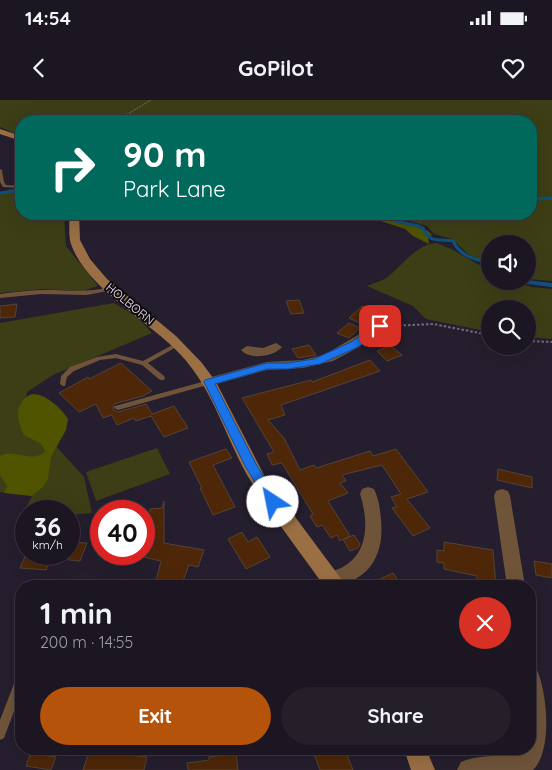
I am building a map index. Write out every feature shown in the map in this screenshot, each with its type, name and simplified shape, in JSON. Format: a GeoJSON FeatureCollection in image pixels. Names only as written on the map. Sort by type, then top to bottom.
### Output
{"type":"FeatureCollection","features":[{"type":"Feature","properties":{"kind":"street"},"geometry":{"type":"LineString","coordinates":[[0,131],[15,137]]}},
{"type":"Feature","properties":{"kind":"street","name":"HOLBORN"},"geometry":{"type":"LineString","coordinates":[[74,220],[74,236],[78,248],[110,289],[178,344],[191,357],[209,382],[258,479],[330,580]]}},
{"type":"Feature","properties":{"kind":"street"},"geometry":{"type":"LineString","coordinates":[[247,350],[303,364],[328,358],[354,344],[380,326]]}},
{"type":"Feature","properties":{"kind":"street"},"geometry":{"type":"LineString","coordinates":[[209,382],[269,355]]}},
{"type":"Feature","properties":{"kind":"street"},"geometry":{"type":"LineString","coordinates":[[339,580],[361,566],[371,549],[372,504],[368,494]]}},
{"type":"Feature","properties":{"kind":"street"},"geometry":{"type":"LineString","coordinates":[[502,496],[515,580]]}},
{"type":"Feature","properties":{"kind":"street"},"geometry":{"type":"LineString","coordinates":[[536,719],[538,733],[538,747],[536,750]]}},
{"type":"Feature","properties":{"kind":"street"},"geometry":{"type":"LineString","coordinates":[[417,755],[422,770]]}},
{"type":"Feature","properties":{"kind":"street"},"geometry":{"type":"LineString","coordinates":[[469,770],[524,763],[532,755]]}},
{"type":"Feature","properties":{"kind":"lane"},"geometry":{"type":"LineString","coordinates":[[0,170],[2,182],[5,186],[15,186]]}},
{"type":"Feature","properties":{"kind":"lane"},"geometry":{"type":"LineString","coordinates":[[0,296],[34,292],[80,294],[110,289]]}},
{"type":"Feature","properties":{"kind":"lane"},"geometry":{"type":"LineString","coordinates":[[144,362],[178,344]]}},
{"type":"Feature","properties":{"kind":"lane"},"geometry":{"type":"LineString","coordinates":[[63,384],[66,373],[99,358],[116,356],[144,362],[162,378]]}},
{"type":"Feature","properties":{"kind":"lane"},"geometry":{"type":"LineString","coordinates":[[118,408],[209,382]]}},
{"type":"Feature","properties":{"kind":"lane"},"geometry":{"type":"LineString","coordinates":[[0,734],[15,695]]}},
{"type":"Feature","properties":{"kind":"path"},"geometry":{"type":"LineString","coordinates":[[126,115],[151,100]]}},
{"type":"Feature","properties":{"kind":"path"},"geometry":{"type":"LineString","coordinates":[[380,326],[433,324],[481,333]]}},
{"type":"Feature","properties":{"kind":"path"},"geometry":{"type":"LineString","coordinates":[[536,341],[552,342]]}},
{"type":"Feature","properties":{"kind":"green space"},"geometry":{"type":"Polygon","coordinates":[[[0,100],[552,100],[552,281],[536,280],[536,235],[481,235],[481,260],[469,255],[452,239],[434,234],[427,226],[406,220],[537,220],[537,115],[15,115],[15,133],[0,127],[0,100]]]}},
{"type":"Feature","properties":{"kind":"green space"},"geometry":{"type":"Polygon","coordinates":[[[15,189],[15,220],[64,220],[66,246],[98,286],[82,291],[42,289],[0,293],[0,193],[7,192],[7,190],[15,189]]]}},
{"type":"Feature","properties":{"kind":"green space"},"geometry":{"type":"Polygon","coordinates":[[[437,243],[451,249],[481,266],[481,290],[536,290],[536,287],[552,289],[552,339],[536,338],[536,300],[481,300],[481,330],[426,319],[413,306],[367,286],[387,278],[411,255],[430,244],[437,243]]]}},
{"type":"Feature","properties":{"kind":"green space"},"geometry":{"type":"Polygon","coordinates":[[[114,303],[137,317],[152,333],[53,375],[27,392],[25,412],[84,477],[90,504],[90,513],[80,514],[80,500],[30,500],[32,496],[0,492],[0,323],[114,303]]]}},
{"type":"Feature","properties":{"kind":"green space"},"geometry":{"type":"Polygon","coordinates":[[[157,448],[170,474],[96,500],[86,472],[157,448]]]}},
{"type":"Feature","properties":{"kind":"shaded area"},"geometry":{"type":"Polygon","coordinates":[[[377,220],[400,220],[428,231],[432,235],[428,238],[429,244],[413,236],[405,229],[377,220]]]}},
{"type":"Feature","properties":{"kind":"shaded area"},"geometry":{"type":"Polygon","coordinates":[[[32,394],[43,396],[61,410],[68,419],[66,430],[51,457],[48,479],[43,487],[32,496],[4,493],[7,486],[0,475],[0,456],[10,454],[32,457],[44,453],[45,450],[40,443],[24,435],[19,423],[19,407],[26,397],[32,394]]]}},
{"type":"Feature","properties":{"kind":"building"},"geometry":{"type":"Polygon","coordinates":[[[299,300],[304,313],[291,314],[286,301],[299,300]]]}},
{"type":"Feature","properties":{"kind":"building"},"geometry":{"type":"Polygon","coordinates":[[[17,304],[15,317],[0,318],[0,306],[17,304]]]}},
{"type":"Feature","properties":{"kind":"building"},"geometry":{"type":"Polygon","coordinates":[[[362,306],[373,311],[360,323],[349,318],[362,306]]]}},
{"type":"Feature","properties":{"kind":"building"},"geometry":{"type":"Polygon","coordinates":[[[349,323],[360,328],[349,338],[337,333],[349,323]]]}},
{"type":"Feature","properties":{"kind":"building"},"geometry":{"type":"Polygon","coordinates":[[[309,345],[316,355],[298,358],[292,349],[309,345]]]}},
{"type":"Feature","properties":{"kind":"building"},"geometry":{"type":"Polygon","coordinates":[[[391,346],[402,355],[387,361],[377,351],[391,346]]]}},
{"type":"Feature","properties":{"kind":"building"},"geometry":{"type":"Polygon","coordinates":[[[370,360],[380,371],[281,405],[285,415],[268,420],[284,438],[300,470],[314,465],[316,468],[370,451],[373,456],[396,449],[428,492],[407,499],[430,528],[413,536],[392,508],[397,507],[391,497],[401,494],[382,465],[342,475],[346,481],[340,483],[348,493],[328,501],[350,536],[344,539],[354,535],[360,544],[358,548],[350,551],[343,539],[340,541],[337,535],[331,538],[322,525],[317,527],[310,516],[313,514],[282,463],[272,465],[267,454],[274,452],[242,398],[311,380],[312,382],[370,360]]]}},
{"type":"Feature","properties":{"kind":"building"},"geometry":{"type":"Polygon","coordinates":[[[121,363],[152,391],[143,396],[114,404],[113,410],[118,412],[146,404],[152,414],[174,406],[188,428],[164,437],[151,416],[136,421],[134,418],[117,425],[112,415],[103,418],[96,404],[79,412],[59,393],[88,377],[89,379],[121,363]]]}},
{"type":"Feature","properties":{"kind":"building"},"geometry":{"type":"Polygon","coordinates":[[[226,449],[232,458],[213,465],[235,507],[213,515],[189,462],[226,449]]]}},
{"type":"Feature","properties":{"kind":"building"},"geometry":{"type":"Polygon","coordinates":[[[498,469],[532,477],[532,488],[497,480],[498,469]]]}},
{"type":"Feature","properties":{"kind":"building"},"geometry":{"type":"Polygon","coordinates":[[[164,501],[164,543],[204,550],[198,567],[189,565],[183,580],[156,580],[161,561],[155,560],[155,509],[162,508],[164,501]]]}},
{"type":"Feature","properties":{"kind":"building"},"geometry":{"type":"Polygon","coordinates":[[[242,532],[248,542],[257,537],[270,557],[246,569],[228,539],[242,532]]]}},
{"type":"Feature","properties":{"kind":"building"},"geometry":{"type":"Polygon","coordinates":[[[444,542],[493,550],[496,580],[478,580],[477,576],[444,569],[444,563],[437,562],[437,550],[444,551],[444,542]]]}},
{"type":"Feature","properties":{"kind":"building"},"geometry":{"type":"Polygon","coordinates":[[[80,543],[87,543],[80,561],[80,543]]]}},
{"type":"Feature","properties":{"kind":"building"},"geometry":{"type":"Polygon","coordinates":[[[534,561],[552,564],[552,578],[536,575],[534,561]]]}},
{"type":"Feature","properties":{"kind":"building"},"geometry":{"type":"Polygon","coordinates":[[[21,565],[48,565],[46,570],[20,568],[21,565]]]}},
{"type":"Feature","properties":{"kind":"building"},"geometry":{"type":"Polygon","coordinates":[[[393,573],[398,580],[378,580],[393,573]]]}},
{"type":"Feature","properties":{"kind":"building"},"geometry":{"type":"Polygon","coordinates":[[[30,755],[56,757],[51,770],[26,766],[30,755]]]}},
{"type":"Feature","properties":{"kind":"building"},"geometry":{"type":"Polygon","coordinates":[[[88,755],[147,757],[144,770],[83,770],[88,755]]]}},
{"type":"Feature","properties":{"kind":"building"},"geometry":{"type":"Polygon","coordinates":[[[236,755],[238,770],[188,770],[187,763],[209,760],[209,757],[236,755]]]}},
{"type":"Feature","properties":{"kind":"building"},"geometry":{"type":"Polygon","coordinates":[[[314,755],[347,755],[353,770],[320,770],[314,755]]]}},
{"type":"Feature","properties":{"kind":"waterway"},"geometry":{"type":"LineString","coordinates":[[0,193],[15,191]]}},
{"type":"Feature","properties":{"kind":"waterway"},"geometry":{"type":"LineString","coordinates":[[537,199],[552,198]]}},
{"type":"Feature","properties":{"kind":"waterway"},"geometry":{"type":"LineString","coordinates":[[390,220],[419,226],[431,238],[453,241],[462,253],[481,260]]}},
{"type":"Feature","properties":{"kind":"waterway"},"geometry":{"type":"LineString","coordinates":[[536,283],[552,285]]}},
{"type":"Feature","properties":{"kind":"route"},"geometry":{"type":"LineString","coordinates":[[273,502],[238,442],[209,382],[267,366],[288,366],[328,358],[374,332],[380,326]]}}]}
